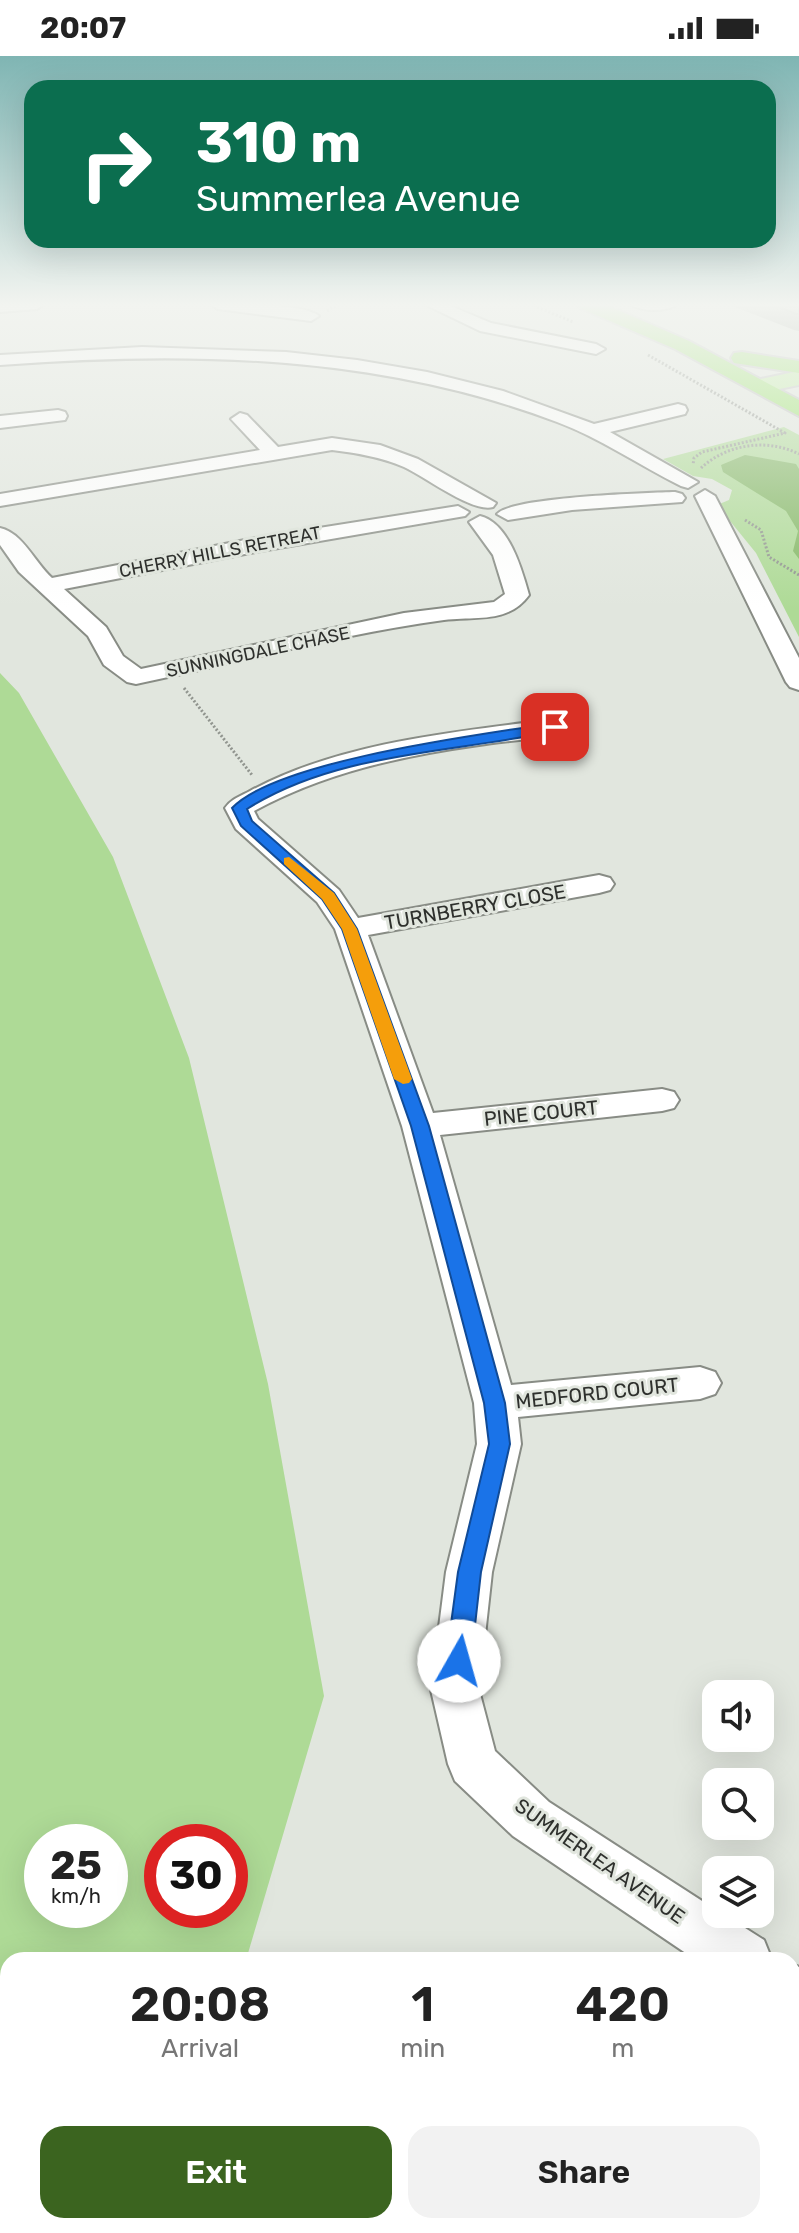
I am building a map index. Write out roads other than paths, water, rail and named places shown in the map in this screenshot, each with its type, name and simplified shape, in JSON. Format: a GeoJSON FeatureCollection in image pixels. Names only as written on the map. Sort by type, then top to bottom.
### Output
{"type":"FeatureCollection","features":[{"type":"Feature","properties":{"kind":"street"},"geometry":{"type":"LineString","coordinates":[[523,406],[594,430],[652,463],[686,489],[799,682]]}},
{"type":"Feature","properties":{"kind":"street"},"geometry":{"type":"LineString","coordinates":[[594,430],[678,410]]}},
{"type":"Feature","properties":{"kind":"street"},"geometry":{"type":"LineString","coordinates":[[0,422],[58,416]]}},
{"type":"Feature","properties":{"kind":"street"},"geometry":{"type":"LineString","coordinates":[[240,419],[274,454]]}},
{"type":"Feature","properties":{"kind":"street","name":"SUNNINGDALE CHASE"},"geometry":{"type":"LineString","coordinates":[[0,500],[332,444],[373,449],[411,463],[450,486],[485,516],[517,595],[512,603],[501,608],[446,613],[136,677],[113,660],[98,632],[45,586],[0,534]]}},
{"type":"Feature","properties":{"kind":"street","name":"CHERRY HILLS RETREAT"},"geometry":{"type":"LineString","coordinates":[[45,586],[395,522],[485,516],[686,489]]}},
{"type":"Feature","properties":{"kind":"street","name":"SUMMERLEA AVENUE"},"geometry":{"type":"LineString","coordinates":[[555,727],[497,734],[328,770],[265,791],[239,808],[246,823],[328,896],[350,929],[420,1126],[495,1403],[499,1444],[469,1572],[455,1690],[473,1764],[531,1819],[732,1952]]}},
{"type":"Feature","properties":{"kind":"street","name":"TURNBERRY CLOSE"},"geometry":{"type":"LineString","coordinates":[[350,929],[599,884]]}},
{"type":"Feature","properties":{"kind":"street","name":"PINE COURT"},"geometry":{"type":"LineString","coordinates":[[420,1126],[662,1100]]}},
{"type":"Feature","properties":{"kind":"street","name":"MEDFORD COURT"},"geometry":{"type":"LineString","coordinates":[[495,1403],[700,1383]]}}]}
